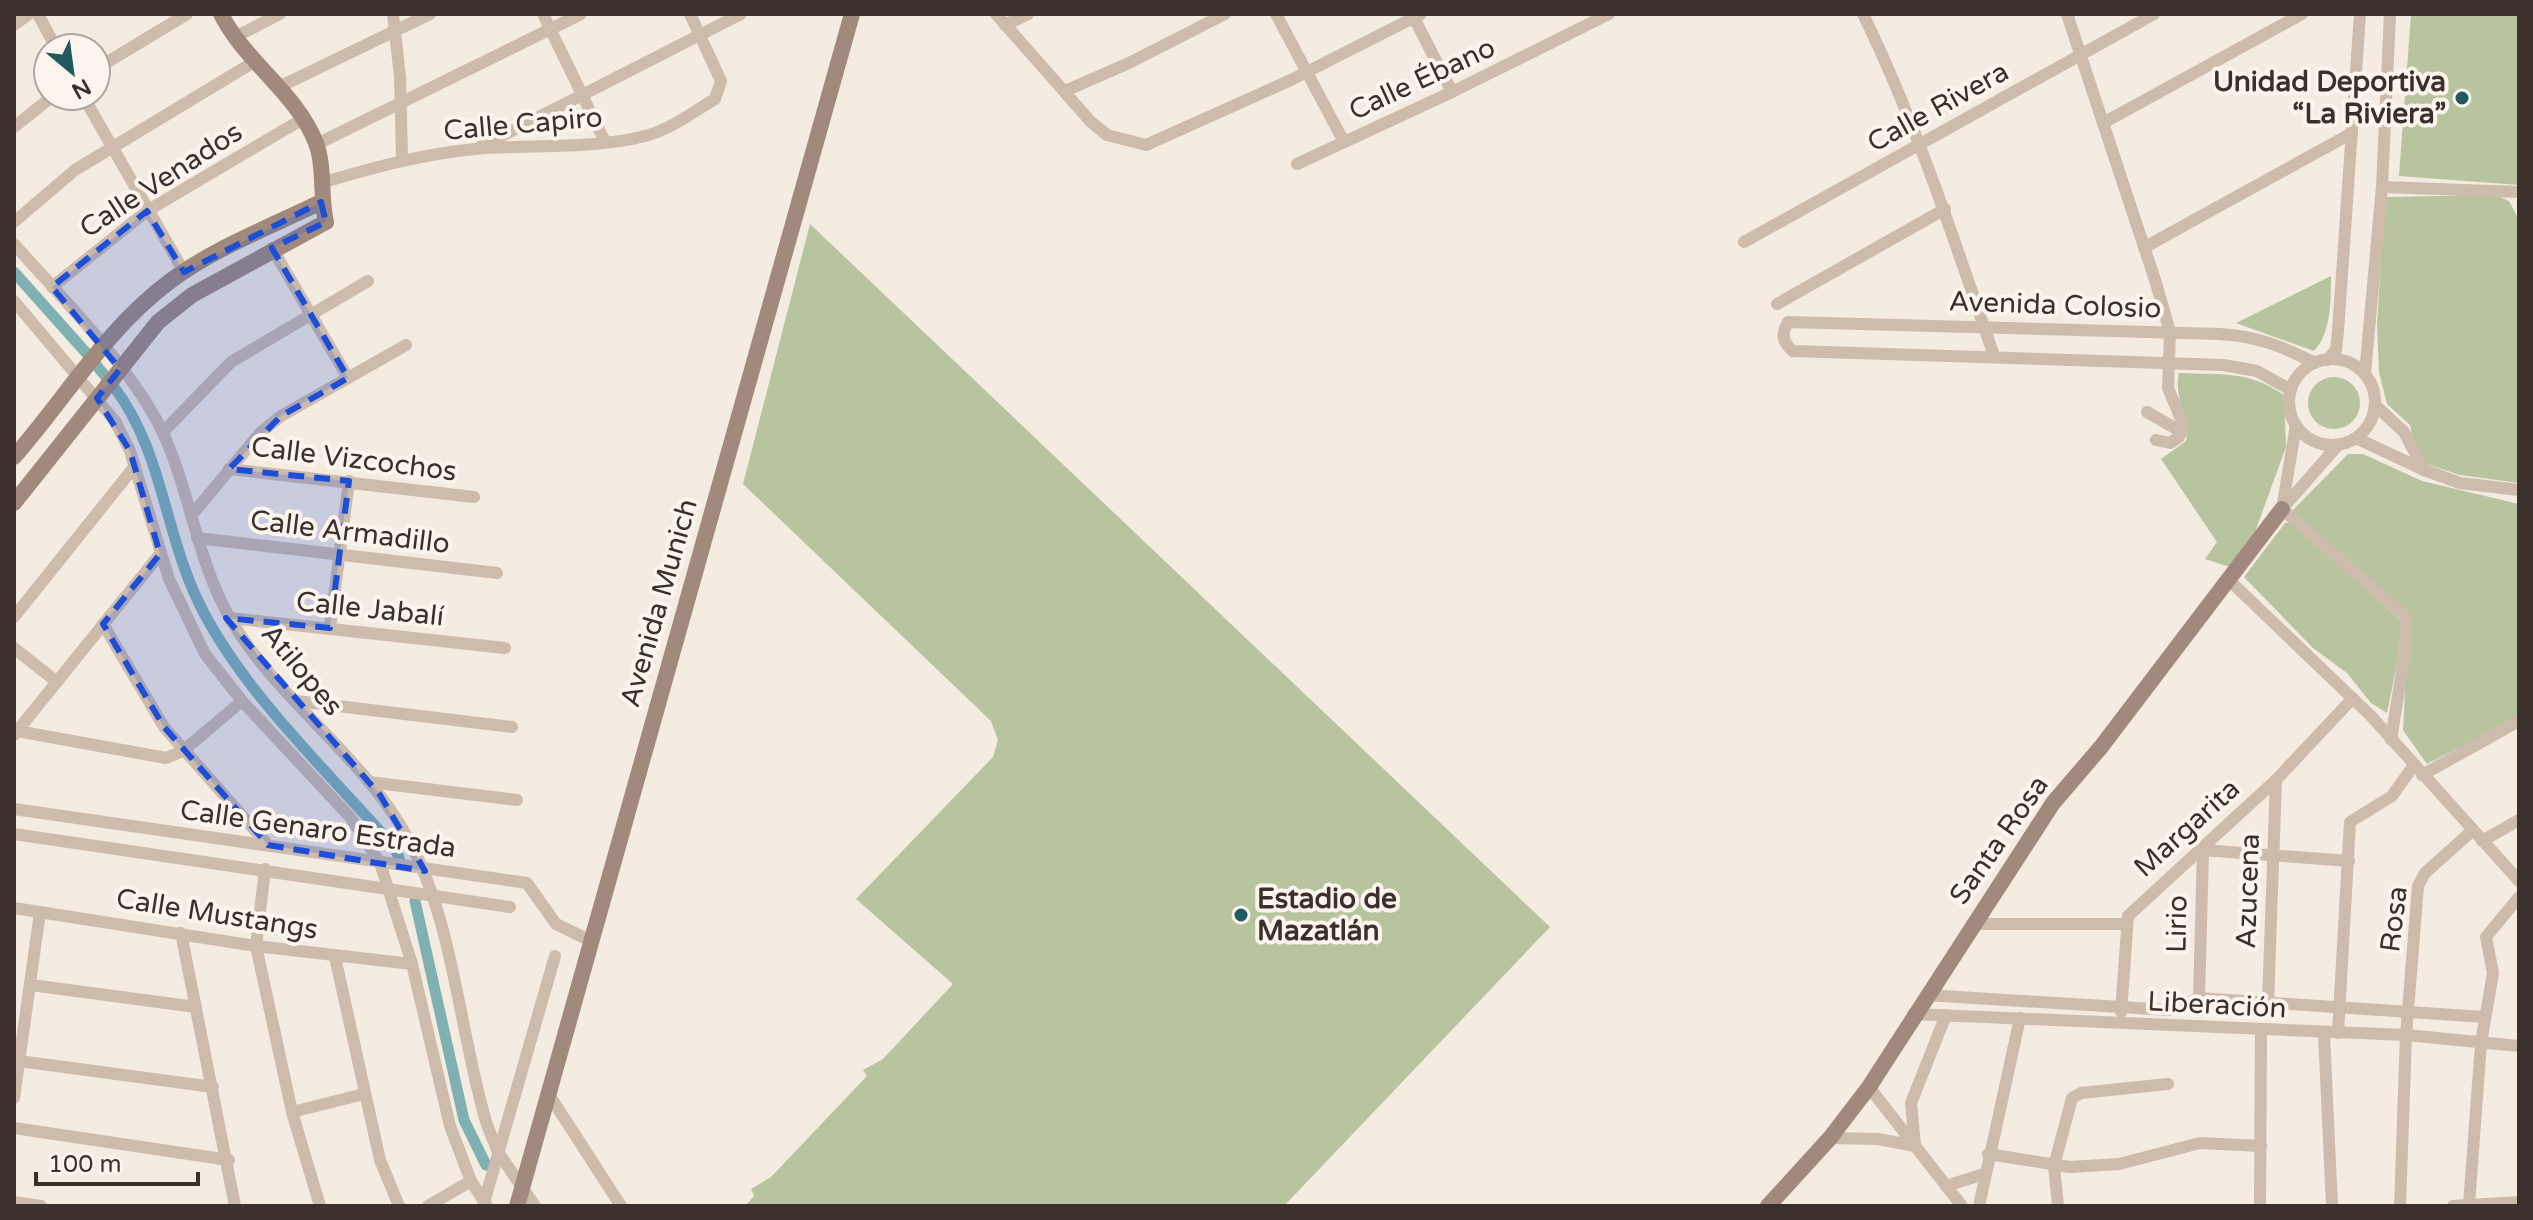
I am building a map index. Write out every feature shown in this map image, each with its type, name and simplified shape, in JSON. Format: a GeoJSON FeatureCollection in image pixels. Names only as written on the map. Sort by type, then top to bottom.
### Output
{"type":"FeatureCollection","features":[{"type":"Feature","properties":{"kind":"main road"},"geometry":{"type":"LineString","coordinates":[[14,503],[158,322],[183,302],[272,248],[326,222],[321,202],[317,144],[279,87],[254,62],[221,14]]}},
{"type":"Feature","properties":{"kind":"main road","name":"Avenida Munich"},"geometry":{"type":"LineString","coordinates":[[517,1206],[852,14]]}},
{"type":"Feature","properties":{"kind":"main road"},"geometry":{"type":"LineString","coordinates":[[14,457],[104,348],[152,297],[184,272],[321,202]]}},
{"type":"Feature","properties":{"kind":"main road","name":"Santa Rosa"},"geometry":{"type":"LineString","coordinates":[[1768,1206],[1830,1138],[1869,1087],[1913,1014],[2053,803],[2230,581],[2282,509]]}},
{"type":"Feature","properties":{"kind":"street"},"geometry":{"type":"LineString","coordinates":[[14,25],[29,14]]}},
{"type":"Feature","properties":{"kind":"street"},"geometry":{"type":"LineString","coordinates":[[38,14],[48,32]]}},
{"type":"Feature","properties":{"kind":"street"},"geometry":{"type":"LineString","coordinates":[[112,59],[187,14]]}},
{"type":"Feature","properties":{"kind":"street"},"geometry":{"type":"LineString","coordinates":[[235,37],[280,14]]}},
{"type":"Feature","properties":{"kind":"street"},"geometry":{"type":"LineString","coordinates":[[393,14],[400,77],[402,159]]}},
{"type":"Feature","properties":{"kind":"street"},"geometry":{"type":"LineString","coordinates":[[279,87],[430,14]]}},
{"type":"Feature","properties":{"kind":"street"},"geometry":{"type":"LineString","coordinates":[[543,14],[605,142]]}},
{"type":"Feature","properties":{"kind":"street"},"geometry":{"type":"LineString","coordinates":[[317,144],[581,14]]}},
{"type":"Feature","properties":{"kind":"street"},"geometry":{"type":"LineString","coordinates":[[690,14],[700,34]]}},
{"type":"Feature","properties":{"kind":"street"},"geometry":{"type":"LineString","coordinates":[[475,149],[741,14]]}},
{"type":"Feature","properties":{"kind":"street"},"geometry":{"type":"LineString","coordinates":[[996,14],[1107,135],[1146,145],[1306,71],[1416,15],[1452,92]]}},
{"type":"Feature","properties":{"kind":"street"},"geometry":{"type":"LineString","coordinates":[[1005,25],[1028,14]]}},
{"type":"Feature","properties":{"kind":"street"},"geometry":{"type":"LineString","coordinates":[[1065,91],[1129,63],[1225,14]]}},
{"type":"Feature","properties":{"kind":"street"},"geometry":{"type":"LineString","coordinates":[[1276,14],[1344,142]]}},
{"type":"Feature","properties":{"kind":"street","name":"Calle Ébano"},"geometry":{"type":"LineString","coordinates":[[1297,164],[1609,14]]}},
{"type":"Feature","properties":{"kind":"street"},"geometry":{"type":"LineString","coordinates":[[1863,14],[1895,81],[1945,209],[1994,356]]}},
{"type":"Feature","properties":{"kind":"street"},"geometry":{"type":"LineString","coordinates":[[2067,14],[2145,247],[2170,332],[2168,388],[2180,412],[2182,432]]}},
{"type":"Feature","properties":{"kind":"street","name":"Calle Rivera"},"geometry":{"type":"LineString","coordinates":[[1744,242],[2154,14]]}},
{"type":"Feature","properties":{"kind":"street"},"geometry":{"type":"LineString","coordinates":[[2103,123],[2302,14]]}},
{"type":"Feature","properties":{"kind":"street"},"geometry":{"type":"LineString","coordinates":[[2282,509],[2296,425],[2289,402],[2291,390],[2296,378],[2336,350],[2360,14]]}},
{"type":"Feature","properties":{"kind":"street"},"geometry":{"type":"LineString","coordinates":[[2365,374],[2382,187],[2390,14]]}},
{"type":"Feature","properties":{"kind":"street","name":"Calle Capiro"},"geometry":{"type":"LineString","coordinates":[[321,183],[402,159],[475,149],[605,142],[647,136],[670,127],[715,99],[719,92],[721,81],[700,34]]}},
{"type":"Feature","properties":{"kind":"street"},"geometry":{"type":"LineString","coordinates":[[14,222],[75,170],[254,62]]}},
{"type":"Feature","properties":{"kind":"street"},"geometry":{"type":"LineString","coordinates":[[14,127],[33,112]]}},
{"type":"Feature","properties":{"kind":"street"},"geometry":{"type":"LineString","coordinates":[[92,112],[184,272]]}},
{"type":"Feature","properties":{"kind":"street","name":"Calle Venados"},"geometry":{"type":"LineString","coordinates":[[52,287],[147,211],[301,120]]}},
{"type":"Feature","properties":{"kind":"street"},"geometry":{"type":"LineString","coordinates":[[2145,247],[2352,133]]}},
{"type":"Feature","properties":{"kind":"street"},"geometry":{"type":"LineString","coordinates":[[2382,187],[2519,192]]}},
{"type":"Feature","properties":{"kind":"street"},"geometry":{"type":"LineString","coordinates":[[1777,304],[1945,209]]}},
{"type":"Feature","properties":{"kind":"street","name":"Atilopes"},"geometry":{"type":"LineString","coordinates":[[14,244],[131,380],[163,432],[197,538],[230,618],[244,641],[369,782],[406,834],[425,871],[432,896],[480,1101],[498,1152],[535,1206]]}},
{"type":"Feature","properties":{"kind":"street"},"geometry":{"type":"LineString","coordinates":[[272,248],[348,378]]}},
{"type":"Feature","properties":{"kind":"street"},"geometry":{"type":"LineString","coordinates":[[163,432],[215,374],[311,312],[368,281]]}},
{"type":"Feature","properties":{"kind":"street"},"geometry":{"type":"LineString","coordinates":[[14,301],[115,421],[135,466],[160,554],[182,610],[205,654],[242,701],[351,818],[380,863],[412,964],[450,1126],[471,1181],[485,1205]]}},
{"type":"Feature","properties":{"kind":"street","name":"Avenida Colosio"},"geometry":{"type":"LineString","coordinates":[[2291,390],[2257,371],[2223,365],[1793,351],[1782,336],[1788,322],[2170,332],[2253,336],[2321,361]]}},
{"type":"Feature","properties":{"kind":"street"},"geometry":{"type":"LineString","coordinates":[[191,516],[229,469],[281,416],[406,345]]}},
{"type":"Feature","properties":{"kind":"street"},"geometry":{"type":"LineString","coordinates":[[2282,509],[2338,445],[2356,438],[2372,418],[2375,405],[2371,383],[2365,374],[2341,360],[2321,361]]}},
{"type":"Feature","properties":{"kind":"street"},"geometry":{"type":"LineString","coordinates":[[2375,405],[2404,432],[2424,470]]}},
{"type":"Feature","properties":{"kind":"street"},"geometry":{"type":"LineString","coordinates":[[2147,412],[2182,432]]}},
{"type":"Feature","properties":{"kind":"street"},"geometry":{"type":"LineString","coordinates":[[2296,425],[2314,441],[2338,445]]}},
{"type":"Feature","properties":{"kind":"street"},"geometry":{"type":"LineString","coordinates":[[2156,440],[2170,443],[2182,432]]}},
{"type":"Feature","properties":{"kind":"street"},"geometry":{"type":"LineString","coordinates":[[2356,438],[2460,483],[2519,490]]}},
{"type":"Feature","properties":{"kind":"street"},"geometry":{"type":"LineString","coordinates":[[14,617],[135,466]]}},
{"type":"Feature","properties":{"kind":"street","name":"Calle Vizcochos"},"geometry":{"type":"LineString","coordinates":[[229,469],[474,497]]}},
{"type":"Feature","properties":{"kind":"street"},"geometry":{"type":"LineString","coordinates":[[330,628],[349,481]]}},
{"type":"Feature","properties":{"kind":"street"},"geometry":{"type":"LineString","coordinates":[[2282,509],[2405,616],[2404,658],[2391,740]]}},
{"type":"Feature","properties":{"kind":"street","name":"Calle Armadillo"},"geometry":{"type":"LineString","coordinates":[[197,538],[497,573]]}},
{"type":"Feature","properties":{"kind":"street"},"geometry":{"type":"LineString","coordinates":[[160,554],[16,733],[170,757],[183,751],[242,701]]}},
{"type":"Feature","properties":{"kind":"street"},"geometry":{"type":"LineString","coordinates":[[2230,581],[2353,698],[2519,881]]}},
{"type":"Feature","properties":{"kind":"street","name":"Calle Jabalí"},"geometry":{"type":"LineString","coordinates":[[230,618],[505,648]]}},
{"type":"Feature","properties":{"kind":"street"},"geometry":{"type":"LineString","coordinates":[[103,624],[156,715],[183,751],[268,845]]}},
{"type":"Feature","properties":{"kind":"street"},"geometry":{"type":"LineString","coordinates":[[14,648],[57,682]]}},
{"type":"Feature","properties":{"kind":"street","name":"Margarita"},"geometry":{"type":"LineString","coordinates":[[2126,924],[2137,905],[2203,850],[2276,780],[2353,698]]}},
{"type":"Feature","properties":{"kind":"street"},"geometry":{"type":"LineString","coordinates":[[296,701],[512,727]]}},
{"type":"Feature","properties":{"kind":"street"},"geometry":{"type":"LineString","coordinates":[[2332,1206],[2331,1034],[2339,1008],[2350,822],[2392,796],[2418,770],[2519,721]]}},
{"type":"Feature","properties":{"kind":"street","name":"Azucena"},"geometry":{"type":"LineString","coordinates":[[2268,1003],[2276,780]]}},
{"type":"Feature","properties":{"kind":"street"},"geometry":{"type":"LineString","coordinates":[[369,782],[517,800]]}},
{"type":"Feature","properties":{"kind":"street","name":"Calle Genaro Estrada"},"geometry":{"type":"LineString","coordinates":[[14,809],[425,871],[527,883],[556,924],[591,941]]}},
{"type":"Feature","properties":{"kind":"street"},"geometry":{"type":"LineString","coordinates":[[2482,841],[2519,820]]}},
{"type":"Feature","properties":{"kind":"street","name":"Rosa"},"geometry":{"type":"LineString","coordinates":[[2400,1206],[2406,1035],[2418,886],[2425,873],[2473,830]]}},
{"type":"Feature","properties":{"kind":"street","name":"Calle Genaro Estrada"},"geometry":{"type":"LineString","coordinates":[[14,834],[510,907]]}},
{"type":"Feature","properties":{"kind":"street"},"geometry":{"type":"LineString","coordinates":[[2203,850],[2349,861]]}},
{"type":"Feature","properties":{"kind":"street","name":"Lirio"},"geometry":{"type":"LineString","coordinates":[[2199,998],[2203,850]]}},
{"type":"Feature","properties":{"kind":"street"},"geometry":{"type":"LineString","coordinates":[[265,869],[256,946],[292,1112],[320,1206]]}},
{"type":"Feature","properties":{"kind":"street"},"geometry":{"type":"LineString","coordinates":[[2469,1205],[2481,1043],[2493,973],[2486,937],[2519,897]]}},
{"type":"Feature","properties":{"kind":"street","name":"Calle Mustangs"},"geometry":{"type":"LineString","coordinates":[[14,908],[256,946],[412,964]]}},
{"type":"Feature","properties":{"kind":"street"},"geometry":{"type":"LineString","coordinates":[[14,1098],[40,912]]}},
{"type":"Feature","properties":{"kind":"street"},"geometry":{"type":"LineString","coordinates":[[1972,924],[2126,924],[2122,1024]]}},
{"type":"Feature","properties":{"kind":"street"},"geometry":{"type":"LineString","coordinates":[[181,933],[229,1160],[235,1206]]}},
{"type":"Feature","properties":{"kind":"street"},"geometry":{"type":"LineString","coordinates":[[485,1205],[555,956]]}},
{"type":"Feature","properties":{"kind":"street"},"geometry":{"type":"LineString","coordinates":[[335,957],[380,1160],[399,1206]]}},
{"type":"Feature","properties":{"kind":"street"},"geometry":{"type":"LineString","coordinates":[[31,985],[196,1007]]}},
{"type":"Feature","properties":{"kind":"street"},"geometry":{"type":"LineString","coordinates":[[1926,995],[2169,1010],[2199,998],[2485,1017]]}},
{"type":"Feature","properties":{"kind":"street","name":"Liberación"},"geometry":{"type":"LineString","coordinates":[[1913,1014],[2261,1032],[2406,1035],[2519,1046]]}},
{"type":"Feature","properties":{"kind":"street"},"geometry":{"type":"LineString","coordinates":[[1915,1146],[1911,1103],[1946,1015]]}},
{"type":"Feature","properties":{"kind":"street"},"geometry":{"type":"LineString","coordinates":[[1979,1206],[2020,1018]]}},
{"type":"Feature","properties":{"kind":"street"},"geometry":{"type":"LineString","coordinates":[[2260,1206],[2261,1032]]}},
{"type":"Feature","properties":{"kind":"street"},"geometry":{"type":"LineString","coordinates":[[19,1061],[213,1087]]}},
{"type":"Feature","properties":{"kind":"street"},"geometry":{"type":"LineString","coordinates":[[2058,1206],[2054,1166],[2072,1098],[2081,1093],[2168,1084]]}},
{"type":"Feature","properties":{"kind":"street"},"geometry":{"type":"LineString","coordinates":[[1869,1087],[1962,1206]]}},
{"type":"Feature","properties":{"kind":"street"},"geometry":{"type":"LineString","coordinates":[[548,1093],[621,1206]]}},
{"type":"Feature","properties":{"kind":"street"},"geometry":{"type":"LineString","coordinates":[[292,1112],[364,1094]]}},
{"type":"Feature","properties":{"kind":"street"},"geometry":{"type":"LineString","coordinates":[[14,1128],[229,1160]]}},
{"type":"Feature","properties":{"kind":"street"},"geometry":{"type":"LineString","coordinates":[[1830,1138],[1878,1139],[1915,1146]]}},
{"type":"Feature","properties":{"kind":"street"},"geometry":{"type":"LineString","coordinates":[[1988,1154],[2054,1166],[2119,1164],[2200,1143],[2261,1146]]}},
{"type":"Feature","properties":{"kind":"street"},"geometry":{"type":"LineString","coordinates":[[1946,1186],[1984,1174]]}},
{"type":"Feature","properties":{"kind":"street"},"geometry":{"type":"LineString","coordinates":[[428,1206],[471,1181]]}},
{"type":"Feature","properties":{"kind":"street"},"geometry":{"type":"LineString","coordinates":[[14,1202],[41,1206]]}},
{"type":"Feature","properties":{"kind":"street"},"geometry":{"type":"LineString","coordinates":[[2453,1206],[2519,1202]]}},
{"type":"Feature","properties":{"kind":"highlighted area"},"geometry":{"type":"Polygon","coordinates":[[[321,202],[326,222],[272,248],[348,378],[281,416],[229,469],[349,481],[330,628],[226,618],[380,795],[425,871],[268,845],[164,727],[103,624],[160,554],[130,451],[97,398],[120,369],[52,287],[147,211],[184,272],[321,202]]]}},
{"type":"Feature","properties":{"kind":"green space","name":"Unidad Deportiva “La Riviera”"},"geometry":{"type":"Polygon","coordinates":[[[2411,14],[2519,14],[2519,185],[2399,176],[2411,14]]]}},
{"type":"Feature","properties":{"kind":"green space"},"geometry":{"type":"Polygon","coordinates":[[[2496,195],[2509,201],[2519,220],[2519,483],[2460,475],[2417,461],[2410,425],[2387,404],[2379,372],[2377,326],[2385,197],[2496,195]]]}},
{"type":"Feature","properties":{"kind":"green space"},"geometry":{"type":"Polygon","coordinates":[[[810,224],[1550,927],[1284,1206],[745,1206],[754,1196],[751,1189],[771,1177],[867,1076],[863,1070],[883,1059],[953,984],[856,899],[993,757],[998,740],[991,721],[743,484],[810,224]]]}},
{"type":"Feature","properties":{"kind":"green space"},"geometry":{"type":"Polygon","coordinates":[[[2331,276],[2327,326],[2314,351],[2236,323],[2331,276]]]}},
{"type":"Feature","properties":{"kind":"green space"},"geometry":{"type":"Polygon","coordinates":[[[2179,373],[2246,378],[2284,395],[2286,447],[2255,532],[2230,567],[2205,559],[2217,542],[2161,459],[2186,441],[2186,423],[2178,391],[2179,373]]]}},
{"type":"Feature","properties":{"kind":"green space"},"geometry":{"type":"Polygon","coordinates":[[[2334,377],[2352,385],[2360,403],[2352,421],[2334,429],[2316,421],[2308,403],[2316,385],[2334,377]]]}},
{"type":"Feature","properties":{"kind":"green space"},"geometry":{"type":"Polygon","coordinates":[[[2348,454],[2363,454],[2422,481],[2519,504],[2519,717],[2427,764],[2403,730],[2409,614],[2292,511],[2348,454]]]}},
{"type":"Feature","properties":{"kind":"green space"},"geometry":{"type":"Polygon","coordinates":[[[2285,523],[2292,523],[2400,620],[2398,659],[2387,713],[2371,703],[2347,673],[2313,648],[2244,577],[2285,523]]]}},
{"type":"Feature","properties":{"kind":"waterway"},"geometry":{"type":"LineString","coordinates":[[14,272],[89,356]]}},
{"type":"Feature","properties":{"kind":"waterway"},"geometry":{"type":"LineString","coordinates":[[97,366],[106,377]]}},
{"type":"Feature","properties":{"kind":"waterway"},"geometry":{"type":"LineString","coordinates":[[114,387],[143,437],[187,574],[216,634],[261,698],[395,848],[400,861]]}},
{"type":"Feature","properties":{"kind":"waterway"},"geometry":{"type":"LineString","coordinates":[[415,901],[464,1120],[486,1165]]}},
{"type":"Feature","properties":{"kind":"place","name":"Unidad Deportiva “La Riviera”"},"geometry":{"type":"Point","coordinates":[2462,98]}},
{"type":"Feature","properties":{"kind":"place","name":"Estadio de Mazatlán"},"geometry":{"type":"Point","coordinates":[1241,915]}}]}
